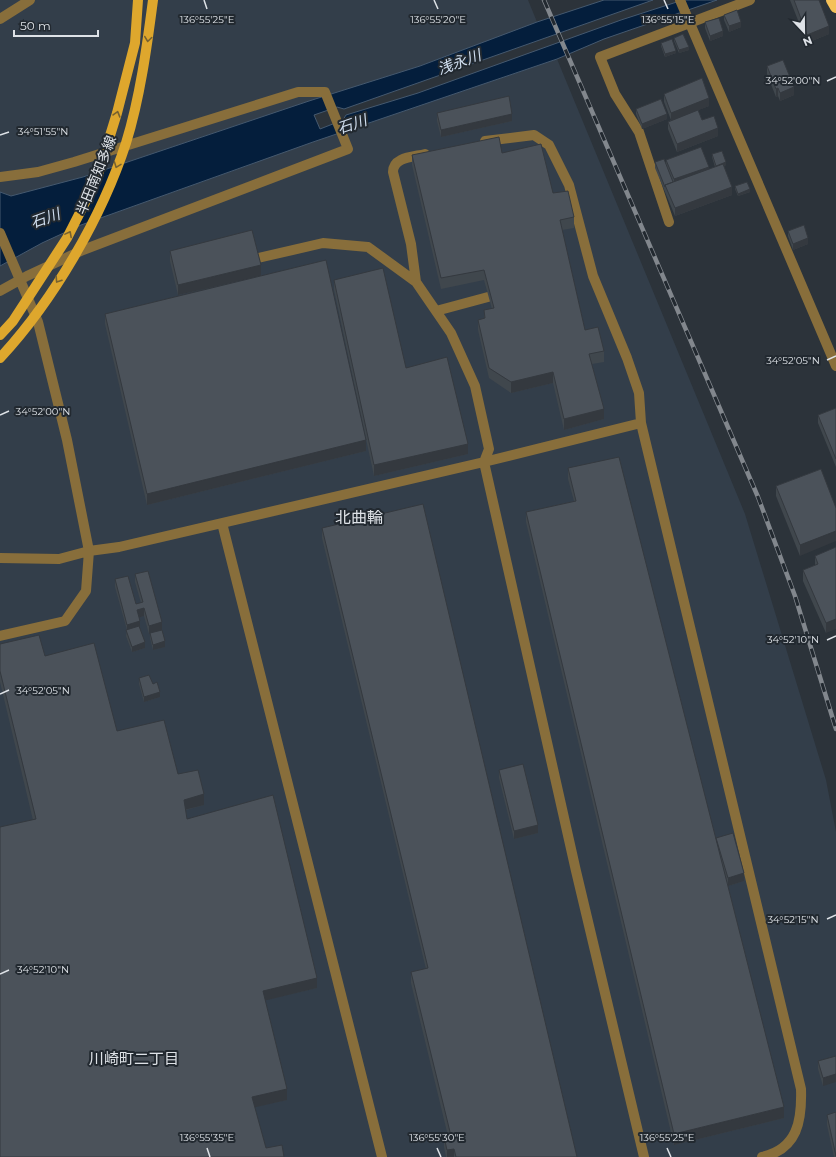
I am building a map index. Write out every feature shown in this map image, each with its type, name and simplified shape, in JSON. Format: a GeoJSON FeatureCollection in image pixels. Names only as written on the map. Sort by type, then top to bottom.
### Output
{"type":"FeatureCollection","features":[{"type":"Feature","properties":{"kind":"highway"},"geometry":{"type":"LineString","coordinates":[[832,0],[836,7]]}},
{"type":"Feature","properties":{"kind":"main road","name":"半田南知多線"},"geometry":{"type":"LineString","coordinates":[[0,335],[12,321],[67,238],[96,181],[117,113],[135,43],[138,0]]}},
{"type":"Feature","properties":{"kind":"main road","name":"半田南知多線"},"geometry":{"type":"LineString","coordinates":[[0,358],[44,302],[85,238],[110,184],[126,142],[146,56],[153,0]]}},
{"type":"Feature","properties":{"kind":"street"},"geometry":{"type":"LineString","coordinates":[[0,19],[30,0]]}},
{"type":"Feature","properties":{"kind":"street"},"geometry":{"type":"LineString","coordinates":[[680,0],[836,366]]}},
{"type":"Feature","properties":{"kind":"street"},"geometry":{"type":"LineString","coordinates":[[669,222],[639,132],[615,94],[600,57],[689,20],[750,0]]}},
{"type":"Feature","properties":{"kind":"street"},"geometry":{"type":"LineString","coordinates":[[0,177],[38,172],[74,162],[298,92],[325,92],[348,148],[83,250],[20,278],[0,291]]}},
{"type":"Feature","properties":{"kind":"street"},"geometry":{"type":"LineString","coordinates":[[476,143],[534,135],[549,146],[568,185],[593,276],[627,358],[639,393],[641,423],[801,1089],[802,1113],[798,1126],[780,1150],[762,1157]]}},
{"type":"Feature","properties":{"kind":"street"},"geometry":{"type":"LineString","coordinates":[[416,282],[411,244],[393,172],[393,166],[395,162],[403,159],[432,152]]}},
{"type":"Feature","properties":{"kind":"street"},"geometry":{"type":"LineString","coordinates":[[0,234],[38,322],[51,372],[89,551],[86,591],[65,621],[0,636]]}},
{"type":"Feature","properties":{"kind":"street"},"geometry":{"type":"LineString","coordinates":[[258,258],[323,243],[368,247],[416,282],[451,333],[475,386],[490,449],[484,462],[574,864],[644,1157]]}},
{"type":"Feature","properties":{"kind":"street"},"geometry":{"type":"LineString","coordinates":[[436,311],[488,296]]}},
{"type":"Feature","properties":{"kind":"street"},"geometry":{"type":"LineString","coordinates":[[0,558],[59,559],[89,551],[119,547],[484,462],[641,423]]}},
{"type":"Feature","properties":{"kind":"street"},"geometry":{"type":"LineString","coordinates":[[222,523],[382,1157]]}},
{"type":"Feature","properties":{"kind":"shaded area"},"geometry":{"type":"Polygon","coordinates":[[[0,0],[528,0],[537,22],[420,66],[309,101],[83,177],[11,196],[0,192],[0,0]]]}},
{"type":"Feature","properties":{"kind":"shaded area"},"geometry":{"type":"Polygon","coordinates":[[[557,59],[745,514],[826,780],[836,832],[836,1157],[0,1157],[0,266],[42,243],[81,225],[313,142],[557,59]]]}},
{"type":"Feature","properties":{"kind":"water"},"geometry":{"type":"Polygon","coordinates":[[[604,0],[653,0],[344,109],[337,107],[314,115],[320,129],[343,120],[346,115],[418,93],[621,20],[683,0],[717,0],[604,39],[557,59],[313,142],[81,225],[42,243],[0,266],[0,192],[11,196],[83,177],[309,101],[420,66],[537,22],[604,0]]]}},
{"type":"Feature","properties":{"kind":"building"},"geometry":{"type":"Polygon","coordinates":[[[794,0],[819,0],[829,26],[807,35],[794,0]]]}},
{"type":"Feature","properties":{"kind":"building"},"geometry":{"type":"Polygon","coordinates":[[[737,10],[741,22],[729,26],[724,15],[737,10]]]}},
{"type":"Feature","properties":{"kind":"building"},"geometry":{"type":"Polygon","coordinates":[[[719,18],[723,31],[710,36],[705,22],[719,18]]]}},
{"type":"Feature","properties":{"kind":"building"},"geometry":{"type":"Polygon","coordinates":[[[683,34],[689,47],[679,50],[674,38],[683,34]]]}},
{"type":"Feature","properties":{"kind":"building"},"geometry":{"type":"Polygon","coordinates":[[[672,39],[676,51],[665,54],[661,43],[672,39]]]}},
{"type":"Feature","properties":{"kind":"building"},"geometry":{"type":"Polygon","coordinates":[[[783,60],[794,87],[780,93],[778,88],[776,89],[767,66],[783,60]]]}},
{"type":"Feature","properties":{"kind":"building"},"geometry":{"type":"Polygon","coordinates":[[[702,78],[709,98],[671,113],[664,94],[702,78]]]}},
{"type":"Feature","properties":{"kind":"building"},"geometry":{"type":"Polygon","coordinates":[[[509,96],[512,114],[441,130],[437,113],[509,96]]]}},
{"type":"Feature","properties":{"kind":"building"},"geometry":{"type":"Polygon","coordinates":[[[661,99],[667,114],[642,124],[636,109],[661,99]]]}},
{"type":"Feature","properties":{"kind":"building"},"geometry":{"type":"Polygon","coordinates":[[[698,110],[702,120],[714,116],[718,128],[677,144],[668,122],[698,110]]]}},
{"type":"Feature","properties":{"kind":"building"},"geometry":{"type":"Polygon","coordinates":[[[499,137],[502,153],[541,144],[553,193],[568,191],[574,217],[560,220],[585,330],[598,327],[604,351],[589,354],[604,409],[564,419],[553,372],[511,382],[489,368],[478,320],[485,318],[484,310],[494,308],[484,270],[441,278],[412,155],[499,137]]]}},
{"type":"Feature","properties":{"kind":"building"},"geometry":{"type":"Polygon","coordinates":[[[701,147],[709,167],[674,179],[666,160],[701,147]]]}},
{"type":"Feature","properties":{"kind":"building"},"geometry":{"type":"Polygon","coordinates":[[[722,151],[726,162],[716,166],[712,154],[722,151]]]}},
{"type":"Feature","properties":{"kind":"building"},"geometry":{"type":"Polygon","coordinates":[[[664,159],[673,182],[665,185],[665,187],[655,162],[664,159]]]}},
{"type":"Feature","properties":{"kind":"building"},"geometry":{"type":"Polygon","coordinates":[[[723,164],[732,187],[675,208],[665,185],[723,164]]]}},
{"type":"Feature","properties":{"kind":"building"},"geometry":{"type":"Polygon","coordinates":[[[747,182],[750,189],[738,194],[735,186],[747,182]]]}},
{"type":"Feature","properties":{"kind":"building"},"geometry":{"type":"Polygon","coordinates":[[[804,225],[808,238],[793,244],[788,231],[804,225]]]}},
{"type":"Feature","properties":{"kind":"building"},"geometry":{"type":"Polygon","coordinates":[[[252,230],[261,265],[178,285],[170,251],[252,230]]]}},
{"type":"Feature","properties":{"kind":"building"},"geometry":{"type":"Polygon","coordinates":[[[326,260],[366,440],[147,494],[105,314],[326,260]]]}},
{"type":"Feature","properties":{"kind":"building"},"geometry":{"type":"Polygon","coordinates":[[[383,268],[406,368],[447,357],[468,444],[374,465],[334,280],[383,268]]]}},
{"type":"Feature","properties":{"kind":"building"},"geometry":{"type":"Polygon","coordinates":[[[836,408],[836,459],[818,415],[836,408]]]}},
{"type":"Feature","properties":{"kind":"building"},"geometry":{"type":"Polygon","coordinates":[[[619,457],[784,1107],[674,1134],[526,512],[576,501],[568,468],[619,457]]]}},
{"type":"Feature","properties":{"kind":"building"},"geometry":{"type":"Polygon","coordinates":[[[821,469],[836,508],[836,531],[800,545],[776,486],[821,469]]]}},
{"type":"Feature","properties":{"kind":"building"},"geometry":{"type":"Polygon","coordinates":[[[423,504],[577,1157],[456,1157],[454,1149],[447,1150],[444,1137],[451,1136],[411,972],[428,968],[322,528],[423,504]]]}},
{"type":"Feature","properties":{"kind":"building"},"geometry":{"type":"Polygon","coordinates":[[[836,547],[836,619],[826,623],[803,570],[818,564],[815,556],[836,547]]]}},
{"type":"Feature","properties":{"kind":"building"},"geometry":{"type":"Polygon","coordinates":[[[148,571],[162,622],[149,626],[144,608],[137,610],[140,621],[127,625],[115,579],[128,576],[136,604],[143,602],[135,574],[148,571]]]}},
{"type":"Feature","properties":{"kind":"building"},"geometry":{"type":"Polygon","coordinates":[[[139,626],[145,642],[132,647],[126,630],[139,626]]]}},
{"type":"Feature","properties":{"kind":"building"},"geometry":{"type":"Polygon","coordinates":[[[162,630],[165,641],[153,645],[150,633],[162,630]]]}},
{"type":"Feature","properties":{"kind":"building"},"geometry":{"type":"Polygon","coordinates":[[[39,635],[45,656],[94,643],[117,731],[164,720],[178,774],[198,770],[204,794],[184,800],[187,819],[273,795],[317,978],[263,991],[287,1089],[252,1097],[266,1148],[282,1145],[284,1157],[0,1157],[0,827],[36,819],[0,671],[0,644],[39,635]]]}},
{"type":"Feature","properties":{"kind":"building"},"geometry":{"type":"Polygon","coordinates":[[[149,675],[153,684],[157,682],[160,692],[144,697],[139,678],[149,675]]]}},
{"type":"Feature","properties":{"kind":"building"},"geometry":{"type":"Polygon","coordinates":[[[523,764],[538,825],[514,831],[499,770],[523,764]]]}},
{"type":"Feature","properties":{"kind":"building"},"geometry":{"type":"Polygon","coordinates":[[[733,833],[744,873],[728,878],[716,838],[733,833]]]}},
{"type":"Feature","properties":{"kind":"building"},"geometry":{"type":"Polygon","coordinates":[[[836,1056],[836,1074],[823,1078],[818,1061],[836,1056]]]}},
{"type":"Feature","properties":{"kind":"building"},"geometry":{"type":"Polygon","coordinates":[[[836,1112],[836,1156],[827,1115],[836,1112]]]}},
{"type":"Feature","properties":{"kind":"railway"},"geometry":{"type":"LineString","coordinates":[[544,0],[758,497],[795,596],[836,729]]}},
{"type":"Feature","properties":{"kind":"district","name":"北曲輪"},"geometry":{"type":"Point","coordinates":[359,517]}},
{"type":"Feature","properties":{"kind":"district","name":"川崎町二丁目"},"geometry":{"type":"Point","coordinates":[134,1058]}},
{"type":"Feature","properties":{"kind":"water label","name":"浅永川"},"geometry":{"type":"Point","coordinates":[459,62]}},
{"type":"Feature","properties":{"kind":"water label","name":"石川"},"geometry":{"type":"Point","coordinates":[352,124]}},
{"type":"Feature","properties":{"kind":"water label","name":"石川"},"geometry":{"type":"Point","coordinates":[45,218]}}]}
